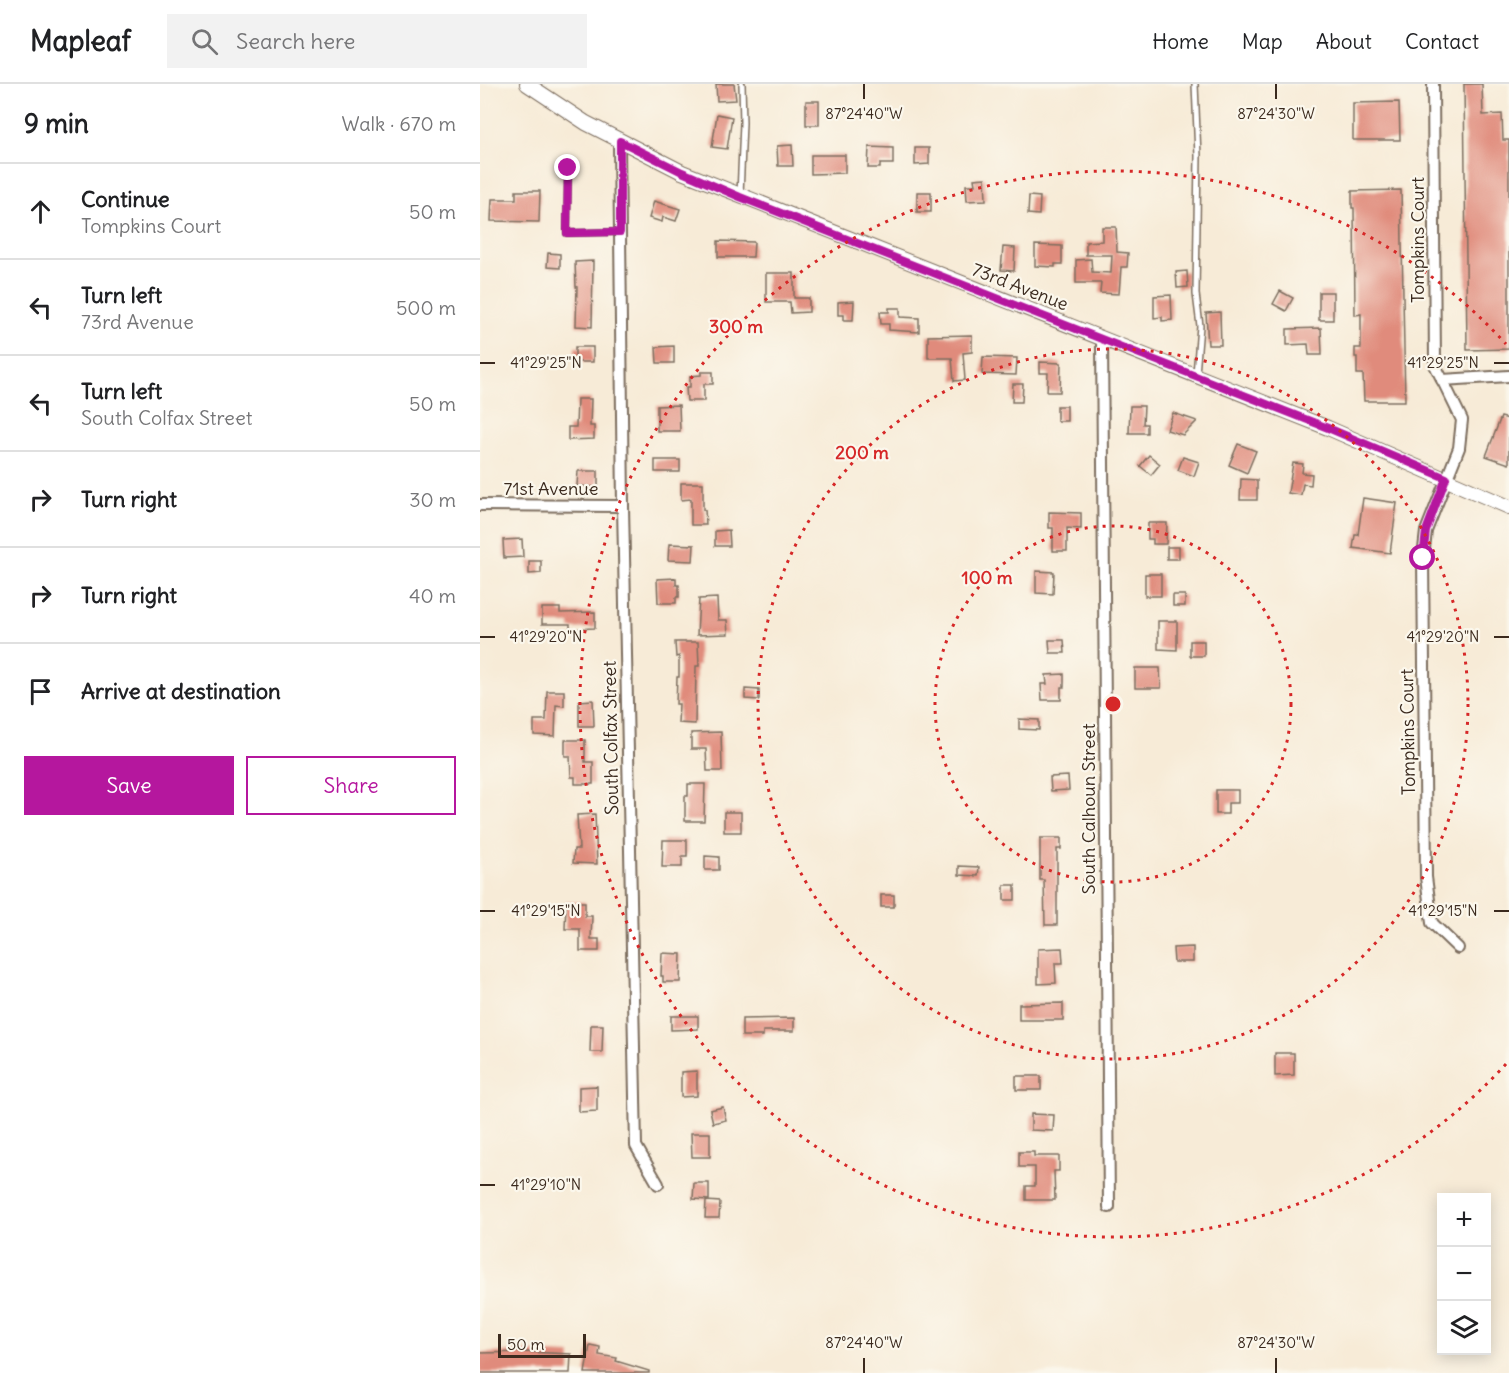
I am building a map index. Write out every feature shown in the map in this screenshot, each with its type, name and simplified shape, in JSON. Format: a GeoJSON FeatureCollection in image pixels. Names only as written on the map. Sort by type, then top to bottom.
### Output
{"type":"FeatureCollection","features":[{"type":"Feature","properties":{"kind":"street","name":"73rd Avenue"},"geometry":{"type":"LineString","coordinates":[[527,84],[586,123],[682,172],[740,197],[1328,428],[1509,507]]}},
{"type":"Feature","properties":{"kind":"street","name":"Tompkins Court"},"geometry":{"type":"LineString","coordinates":[[1433,84],[1435,365],[1461,420],[1459,448],[1426,531],[1423,558],[1426,877],[1432,923],[1458,948]]}},
{"type":"Feature","properties":{"kind":"street","name":"South Colfax Street"},"geometry":{"type":"LineString","coordinates":[[620,141],[623,506],[636,1146],[658,1185]]}},
{"type":"Feature","properties":{"kind":"street","name":"South Calhoun Street"},"geometry":{"type":"LineString","coordinates":[[1102,339],[1109,1207]]}},
{"type":"Feature","properties":{"kind":"street"},"geometry":{"type":"LineString","coordinates":[[1442,380],[1509,376]]}},
{"type":"Feature","properties":{"kind":"street","name":"71st Avenue"},"geometry":{"type":"LineString","coordinates":[[480,505],[623,506]]}},
{"type":"Feature","properties":{"kind":"lane"},"geometry":{"type":"LineString","coordinates":[[740,197],[742,84]]}},
{"type":"Feature","properties":{"kind":"lane"},"geometry":{"type":"LineString","coordinates":[[1196,84],[1198,156],[1196,294],[1200,326],[1196,376]]}},
{"type":"Feature","properties":{"kind":"lane"},"geometry":{"type":"LineString","coordinates":[[568,168],[567,233],[620,232]]}},
{"type":"Feature","properties":{"kind":"building"},"geometry":{"type":"Polygon","coordinates":[[[716,84],[734,84],[736,100],[717,101],[716,84]]]}},
{"type":"Feature","properties":{"kind":"building"},"geometry":{"type":"Polygon","coordinates":[[[1464,84],[1482,84],[1483,115],[1502,114],[1503,140],[1509,140],[1509,349],[1467,350],[1464,84]]]}},
{"type":"Feature","properties":{"kind":"building"},"geometry":{"type":"Polygon","coordinates":[[[806,101],[819,101],[819,125],[806,125],[806,101]]]}},
{"type":"Feature","properties":{"kind":"building"},"geometry":{"type":"Polygon","coordinates":[[[1399,102],[1400,140],[1353,140],[1353,103],[1399,102]]]}},
{"type":"Feature","properties":{"kind":"building"},"geometry":{"type":"Polygon","coordinates":[[[717,114],[732,117],[727,149],[712,147],[717,114]]]}},
{"type":"Feature","properties":{"kind":"building"},"geometry":{"type":"Polygon","coordinates":[[[792,145],[793,166],[778,166],[777,146],[792,145]]]}},
{"type":"Feature","properties":{"kind":"building"},"geometry":{"type":"Polygon","coordinates":[[[869,147],[893,148],[893,164],[880,164],[880,168],[868,168],[869,147]]]}},
{"type":"Feature","properties":{"kind":"building"},"geometry":{"type":"Polygon","coordinates":[[[915,148],[929,148],[929,164],[915,165],[915,148]]]}},
{"type":"Feature","properties":{"kind":"building"},"geometry":{"type":"Polygon","coordinates":[[[811,155],[845,155],[845,173],[811,174],[811,155]]]}},
{"type":"Feature","properties":{"kind":"building"},"geometry":{"type":"Polygon","coordinates":[[[985,178],[986,200],[967,201],[966,185],[975,185],[974,179],[985,178]]]}},
{"type":"Feature","properties":{"kind":"building"},"geometry":{"type":"Polygon","coordinates":[[[1401,190],[1405,401],[1364,401],[1363,374],[1357,374],[1357,357],[1355,357],[1355,348],[1361,348],[1361,314],[1355,315],[1352,191],[1401,190]]]}},
{"type":"Feature","properties":{"kind":"building"},"geometry":{"type":"Polygon","coordinates":[[[516,191],[540,191],[539,222],[491,221],[492,199],[516,199],[516,191]]]}},
{"type":"Feature","properties":{"kind":"building"},"geometry":{"type":"Polygon","coordinates":[[[917,192],[931,192],[931,212],[917,212],[917,192]]]}},
{"type":"Feature","properties":{"kind":"building"},"geometry":{"type":"Polygon","coordinates":[[[1029,196],[1040,197],[1039,215],[1028,214],[1029,196]]]}},
{"type":"Feature","properties":{"kind":"building"},"geometry":{"type":"Polygon","coordinates":[[[654,201],[680,209],[676,221],[663,217],[662,222],[649,218],[654,201]]]}},
{"type":"Feature","properties":{"kind":"building"},"geometry":{"type":"Polygon","coordinates":[[[1102,227],[1116,227],[1117,252],[1128,253],[1127,267],[1121,267],[1119,294],[1100,293],[1101,283],[1076,283],[1076,260],[1091,259],[1092,272],[1111,273],[1112,255],[1086,255],[1086,242],[1102,241],[1102,227]]]}},
{"type":"Feature","properties":{"kind":"building"},"geometry":{"type":"Polygon","coordinates":[[[718,241],[754,242],[753,257],[718,257],[718,241]]]}},
{"type":"Feature","properties":{"kind":"building"},"geometry":{"type":"Polygon","coordinates":[[[1035,245],[1062,246],[1062,264],[1055,264],[1055,267],[1035,266],[1035,245]]]}},
{"type":"Feature","properties":{"kind":"building"},"geometry":{"type":"Polygon","coordinates":[[[1003,247],[1015,248],[1014,271],[1001,270],[1003,247]]]}},
{"type":"Feature","properties":{"kind":"building"},"geometry":{"type":"Polygon","coordinates":[[[548,253],[560,254],[560,268],[547,267],[548,253]]]}},
{"type":"Feature","properties":{"kind":"building"},"geometry":{"type":"Polygon","coordinates":[[[593,261],[592,327],[576,326],[575,262],[593,261]]]}},
{"type":"Feature","properties":{"kind":"building"},"geometry":{"type":"Polygon","coordinates":[[[1187,271],[1188,287],[1177,288],[1176,272],[1187,271]]]}},
{"type":"Feature","properties":{"kind":"building"},"geometry":{"type":"Polygon","coordinates":[[[766,273],[794,273],[794,298],[809,298],[809,312],[791,313],[790,302],[766,302],[766,273]]]}},
{"type":"Feature","properties":{"kind":"building"},"geometry":{"type":"Polygon","coordinates":[[[1280,291],[1293,298],[1286,311],[1273,304],[1280,291]]]}},
{"type":"Feature","properties":{"kind":"building"},"geometry":{"type":"Polygon","coordinates":[[[1319,292],[1333,292],[1333,320],[1319,320],[1319,292]]]}},
{"type":"Feature","properties":{"kind":"building"},"geometry":{"type":"Polygon","coordinates":[[[1171,295],[1172,320],[1162,321],[1162,317],[1154,318],[1154,296],[1171,295]]]}},
{"type":"Feature","properties":{"kind":"building"},"geometry":{"type":"Polygon","coordinates":[[[854,301],[853,320],[844,320],[844,315],[838,315],[838,302],[854,301]]]}},
{"type":"Feature","properties":{"kind":"building"},"geometry":{"type":"Polygon","coordinates":[[[889,308],[900,308],[900,317],[919,318],[919,332],[889,330],[889,324],[881,324],[880,312],[889,312],[889,308]]]}},
{"type":"Feature","properties":{"kind":"building"},"geometry":{"type":"Polygon","coordinates":[[[1220,312],[1221,345],[1208,345],[1206,313],[1220,312]]]}},
{"type":"Feature","properties":{"kind":"building"},"geometry":{"type":"Polygon","coordinates":[[[1321,328],[1322,355],[1309,355],[1308,344],[1287,345],[1287,329],[1321,328]]]}},
{"type":"Feature","properties":{"kind":"building"},"geometry":{"type":"Polygon","coordinates":[[[972,335],[972,352],[963,353],[965,380],[954,381],[952,358],[928,358],[928,336],[972,335]]]}},
{"type":"Feature","properties":{"kind":"building"},"geometry":{"type":"Polygon","coordinates":[[[674,346],[674,363],[657,363],[656,347],[674,346]]]}},
{"type":"Feature","properties":{"kind":"building"},"geometry":{"type":"Polygon","coordinates":[[[575,347],[593,347],[593,362],[575,362],[575,347]]]}},
{"type":"Feature","properties":{"kind":"building"},"geometry":{"type":"Polygon","coordinates":[[[983,357],[1017,358],[1016,375],[982,374],[983,357]]]}},
{"type":"Feature","properties":{"kind":"building"},"geometry":{"type":"Polygon","coordinates":[[[1040,362],[1061,363],[1060,392],[1047,392],[1048,373],[1040,373],[1040,362]]]}},
{"type":"Feature","properties":{"kind":"building"},"geometry":{"type":"Polygon","coordinates":[[[701,372],[713,372],[713,384],[704,384],[704,401],[687,401],[686,387],[690,387],[690,376],[701,375],[701,372]]]}},
{"type":"Feature","properties":{"kind":"building"},"geometry":{"type":"Polygon","coordinates":[[[1013,384],[1023,384],[1022,402],[1012,402],[1013,384]]]}},
{"type":"Feature","properties":{"kind":"building"},"geometry":{"type":"Polygon","coordinates":[[[577,399],[591,399],[590,426],[594,426],[594,439],[568,440],[568,427],[576,427],[577,399]]]}},
{"type":"Feature","properties":{"kind":"building"},"geometry":{"type":"Polygon","coordinates":[[[679,405],[680,431],[657,431],[657,406],[679,405]]]}},
{"type":"Feature","properties":{"kind":"building"},"geometry":{"type":"Polygon","coordinates":[[[1057,406],[1067,406],[1067,421],[1057,421],[1057,406]]]}},
{"type":"Feature","properties":{"kind":"building"},"geometry":{"type":"Polygon","coordinates":[[[1130,406],[1144,406],[1143,424],[1147,424],[1147,433],[1129,433],[1130,406]]]}},
{"type":"Feature","properties":{"kind":"building"},"geometry":{"type":"Polygon","coordinates":[[[1173,413],[1197,421],[1183,435],[1167,430],[1173,413]]]}},
{"type":"Feature","properties":{"kind":"building"},"geometry":{"type":"Polygon","coordinates":[[[1501,417],[1509,419],[1509,464],[1486,456],[1501,417]]]}},
{"type":"Feature","properties":{"kind":"building"},"geometry":{"type":"Polygon","coordinates":[[[1238,444],[1256,451],[1247,473],[1229,465],[1238,444]]]}},
{"type":"Feature","properties":{"kind":"building"},"geometry":{"type":"Polygon","coordinates":[[[1149,455],[1160,464],[1151,475],[1140,466],[1149,455]]]}},
{"type":"Feature","properties":{"kind":"building"},"geometry":{"type":"Polygon","coordinates":[[[1183,457],[1199,462],[1194,476],[1178,470],[1183,457]]]}},
{"type":"Feature","properties":{"kind":"building"},"geometry":{"type":"Polygon","coordinates":[[[655,460],[680,460],[680,472],[655,472],[655,460]]]}},
{"type":"Feature","properties":{"kind":"building"},"geometry":{"type":"Polygon","coordinates":[[[1293,463],[1303,464],[1302,473],[1312,474],[1311,485],[1303,484],[1301,495],[1288,493],[1293,463]]]}},
{"type":"Feature","properties":{"kind":"building"},"geometry":{"type":"Polygon","coordinates":[[[578,471],[598,471],[598,487],[577,486],[578,471]]]}},
{"type":"Feature","properties":{"kind":"building"},"geometry":{"type":"Polygon","coordinates":[[[1241,479],[1257,480],[1257,500],[1240,500],[1241,479]]]}},
{"type":"Feature","properties":{"kind":"building"},"geometry":{"type":"Polygon","coordinates":[[[681,483],[703,483],[703,510],[705,510],[706,525],[691,525],[691,499],[681,500],[681,483]]]}},
{"type":"Feature","properties":{"kind":"building"},"geometry":{"type":"Polygon","coordinates":[[[1363,498],[1397,503],[1390,553],[1353,548],[1355,535],[1358,535],[1363,498]]]}},
{"type":"Feature","properties":{"kind":"building"},"geometry":{"type":"Polygon","coordinates":[[[1049,512],[1081,513],[1081,529],[1067,528],[1067,551],[1053,551],[1053,528],[1049,528],[1049,512]]]}},
{"type":"Feature","properties":{"kind":"building"},"geometry":{"type":"Polygon","coordinates":[[[1148,523],[1167,523],[1166,544],[1153,544],[1153,539],[1148,539],[1148,523]]]}},
{"type":"Feature","properties":{"kind":"building"},"geometry":{"type":"Polygon","coordinates":[[[729,530],[730,546],[715,546],[715,531],[729,530]]]}},
{"type":"Feature","properties":{"kind":"building"},"geometry":{"type":"Polygon","coordinates":[[[522,539],[523,557],[504,558],[503,540],[522,539]]]}},
{"type":"Feature","properties":{"kind":"building"},"geometry":{"type":"Polygon","coordinates":[[[669,544],[694,545],[693,561],[668,560],[669,544]]]}},
{"type":"Feature","properties":{"kind":"building"},"geometry":{"type":"Polygon","coordinates":[[[1167,547],[1179,547],[1179,559],[1167,559],[1167,547]]]}},
{"type":"Feature","properties":{"kind":"building"},"geometry":{"type":"Polygon","coordinates":[[[529,561],[541,561],[541,573],[529,574],[529,561]]]}},
{"type":"Feature","properties":{"kind":"building"},"geometry":{"type":"Polygon","coordinates":[[[1036,571],[1054,572],[1053,594],[1036,593],[1036,571]]]}},
{"type":"Feature","properties":{"kind":"building"},"geometry":{"type":"Polygon","coordinates":[[[1145,574],[1161,574],[1161,596],[1145,596],[1145,574]]]}},
{"type":"Feature","properties":{"kind":"building"},"geometry":{"type":"Polygon","coordinates":[[[676,578],[676,585],[679,585],[679,597],[676,597],[676,603],[658,603],[657,579],[676,578]]]}},
{"type":"Feature","properties":{"kind":"building"},"geometry":{"type":"Polygon","coordinates":[[[1173,595],[1185,595],[1185,606],[1173,606],[1173,595]]]}},
{"type":"Feature","properties":{"kind":"building"},"geometry":{"type":"Polygon","coordinates":[[[717,598],[718,620],[727,620],[728,634],[697,635],[699,599],[717,598]]]}},
{"type":"Feature","properties":{"kind":"building"},"geometry":{"type":"Polygon","coordinates":[[[542,608],[560,608],[560,613],[595,612],[595,628],[570,629],[570,624],[542,624],[542,608]]]}},
{"type":"Feature","properties":{"kind":"building"},"geometry":{"type":"Polygon","coordinates":[[[1158,621],[1177,621],[1177,650],[1158,649],[1158,621]]]}},
{"type":"Feature","properties":{"kind":"building"},"geometry":{"type":"Polygon","coordinates":[[[1049,640],[1064,640],[1065,653],[1050,653],[1049,640]]]}},
{"type":"Feature","properties":{"kind":"building"},"geometry":{"type":"Polygon","coordinates":[[[1190,641],[1204,641],[1204,656],[1190,656],[1190,641]]]}},
{"type":"Feature","properties":{"kind":"building"},"geometry":{"type":"Polygon","coordinates":[[[675,642],[698,642],[699,666],[696,666],[695,724],[678,723],[679,704],[676,704],[679,656],[676,657],[675,642]]]}},
{"type":"Feature","properties":{"kind":"building"},"geometry":{"type":"Polygon","coordinates":[[[1135,668],[1160,668],[1161,688],[1135,688],[1135,668]]]}},
{"type":"Feature","properties":{"kind":"building"},"geometry":{"type":"Polygon","coordinates":[[[1064,674],[1061,700],[1042,700],[1041,684],[1047,684],[1046,675],[1064,674]]]}},
{"type":"Feature","properties":{"kind":"building"},"geometry":{"type":"Polygon","coordinates":[[[745,689],[759,690],[759,700],[745,699],[745,689]]]}},
{"type":"Feature","properties":{"kind":"building"},"geometry":{"type":"Polygon","coordinates":[[[547,691],[564,691],[564,706],[556,705],[555,736],[534,735],[534,720],[546,720],[547,691]]]}},
{"type":"Feature","properties":{"kind":"building"},"geometry":{"type":"Polygon","coordinates":[[[593,700],[594,726],[579,726],[579,701],[593,700]]]}},
{"type":"Feature","properties":{"kind":"building"},"geometry":{"type":"Polygon","coordinates":[[[1019,719],[1039,720],[1039,730],[1019,729],[1019,719]]]}},
{"type":"Feature","properties":{"kind":"building"},"geometry":{"type":"Polygon","coordinates":[[[721,732],[722,771],[707,771],[706,749],[691,749],[691,733],[721,732]]]}},
{"type":"Feature","properties":{"kind":"building"},"geometry":{"type":"Polygon","coordinates":[[[565,740],[585,740],[585,762],[593,762],[593,784],[575,784],[575,777],[571,777],[570,756],[565,756],[565,740]]]}},
{"type":"Feature","properties":{"kind":"building"},"geometry":{"type":"Polygon","coordinates":[[[1068,776],[1069,790],[1051,791],[1050,777],[1068,776]]]}},
{"type":"Feature","properties":{"kind":"building"},"geometry":{"type":"Polygon","coordinates":[[[688,784],[705,784],[704,821],[685,821],[685,796],[688,796],[688,784]]]}},
{"type":"Feature","properties":{"kind":"building"},"geometry":{"type":"Polygon","coordinates":[[[1216,790],[1238,790],[1238,803],[1228,803],[1228,814],[1216,814],[1216,790]]]}},
{"type":"Feature","properties":{"kind":"building"},"geometry":{"type":"Polygon","coordinates":[[[724,812],[741,812],[741,832],[724,832],[724,812]]]}},
{"type":"Feature","properties":{"kind":"building"},"geometry":{"type":"Polygon","coordinates":[[[595,814],[597,864],[573,863],[574,849],[579,849],[577,815],[595,814]]]}},
{"type":"Feature","properties":{"kind":"building"},"geometry":{"type":"Polygon","coordinates":[[[1040,838],[1061,838],[1061,849],[1057,849],[1057,925],[1045,925],[1044,880],[1040,880],[1040,838]]]}},
{"type":"Feature","properties":{"kind":"building"},"geometry":{"type":"Polygon","coordinates":[[[663,840],[687,840],[687,856],[682,856],[682,867],[662,867],[663,840]]]}},
{"type":"Feature","properties":{"kind":"building"},"geometry":{"type":"Polygon","coordinates":[[[705,856],[719,857],[719,870],[705,870],[705,856]]]}},
{"type":"Feature","properties":{"kind":"building"},"geometry":{"type":"Polygon","coordinates":[[[959,866],[979,867],[978,876],[959,875],[959,866]]]}},
{"type":"Feature","properties":{"kind":"building"},"geometry":{"type":"Polygon","coordinates":[[[1004,885],[1015,885],[1015,900],[1004,900],[1004,885]]]}},
{"type":"Feature","properties":{"kind":"building"},"geometry":{"type":"Polygon","coordinates":[[[881,895],[894,895],[894,907],[881,907],[881,895]]]}},
{"type":"Feature","properties":{"kind":"building"},"geometry":{"type":"Polygon","coordinates":[[[566,902],[585,902],[585,916],[592,916],[591,939],[599,939],[599,951],[580,951],[580,929],[565,929],[566,902]]]}},
{"type":"Feature","properties":{"kind":"building"},"geometry":{"type":"Polygon","coordinates":[[[1193,947],[1193,962],[1174,962],[1173,948],[1193,947]]]}},
{"type":"Feature","properties":{"kind":"building"},"geometry":{"type":"Polygon","coordinates":[[[1062,948],[1063,963],[1055,963],[1056,983],[1038,984],[1038,949],[1062,948]]]}},
{"type":"Feature","properties":{"kind":"building"},"geometry":{"type":"Polygon","coordinates":[[[662,953],[681,954],[680,982],[663,982],[662,953]]]}},
{"type":"Feature","properties":{"kind":"building"},"geometry":{"type":"Polygon","coordinates":[[[1063,1003],[1063,1020],[1019,1020],[1019,1004],[1063,1003]]]}},
{"type":"Feature","properties":{"kind":"building"},"geometry":{"type":"Polygon","coordinates":[[[671,1016],[698,1016],[698,1029],[671,1030],[671,1016]]]}},
{"type":"Feature","properties":{"kind":"building"},"geometry":{"type":"Polygon","coordinates":[[[794,1018],[794,1031],[763,1031],[763,1036],[742,1036],[742,1019],[794,1018]]]}},
{"type":"Feature","properties":{"kind":"building"},"geometry":{"type":"Polygon","coordinates":[[[591,1025],[603,1025],[602,1052],[590,1052],[591,1025]]]}},
{"type":"Feature","properties":{"kind":"building"},"geometry":{"type":"Polygon","coordinates":[[[1275,1053],[1294,1053],[1294,1075],[1275,1076],[1275,1053]]]}},
{"type":"Feature","properties":{"kind":"building"},"geometry":{"type":"Polygon","coordinates":[[[697,1071],[697,1096],[681,1097],[681,1072],[697,1071]]]}},
{"type":"Feature","properties":{"kind":"building"},"geometry":{"type":"Polygon","coordinates":[[[1016,1076],[1041,1076],[1041,1090],[1016,1090],[1016,1076]]]}},
{"type":"Feature","properties":{"kind":"building"},"geometry":{"type":"Polygon","coordinates":[[[597,1086],[597,1111],[579,1112],[579,1087],[597,1086]]]}},
{"type":"Feature","properties":{"kind":"building"},"geometry":{"type":"Polygon","coordinates":[[[723,1107],[726,1120],[713,1123],[710,1110],[723,1107]]]}},
{"type":"Feature","properties":{"kind":"building"},"geometry":{"type":"Polygon","coordinates":[[[1031,1114],[1054,1115],[1053,1131],[1031,1130],[1031,1114]]]}},
{"type":"Feature","properties":{"kind":"building"},"geometry":{"type":"Polygon","coordinates":[[[691,1133],[710,1133],[710,1157],[692,1157],[691,1133]]]}},
{"type":"Feature","properties":{"kind":"building"},"geometry":{"type":"Polygon","coordinates":[[[1019,1152],[1034,1152],[1034,1156],[1059,1156],[1059,1171],[1054,1171],[1055,1200],[1026,1200],[1026,1186],[1035,1186],[1035,1167],[1019,1167],[1019,1152]]]}},
{"type":"Feature","properties":{"kind":"building"},"geometry":{"type":"Polygon","coordinates":[[[694,1183],[709,1183],[709,1200],[693,1199],[694,1183]]]}},
{"type":"Feature","properties":{"kind":"building"},"geometry":{"type":"Polygon","coordinates":[[[706,1201],[720,1202],[719,1218],[705,1218],[706,1201]]]}},
{"type":"Feature","properties":{"kind":"building"},"geometry":{"type":"Polygon","coordinates":[[[590,1345],[600,1347],[599,1355],[617,1358],[616,1361],[649,1371],[649,1373],[585,1373],[590,1345]]]}},
{"type":"Feature","properties":{"kind":"building"},"geometry":{"type":"Polygon","coordinates":[[[480,1353],[571,1354],[570,1373],[480,1373],[480,1353]]]}},
{"type":"Feature","properties":{"kind":"route"},"geometry":{"type":"LineString","coordinates":[[568,168],[567,233],[620,232],[620,141],[682,172],[740,197],[1328,428],[1446,478],[1426,531],[1423,558]]}}]}
